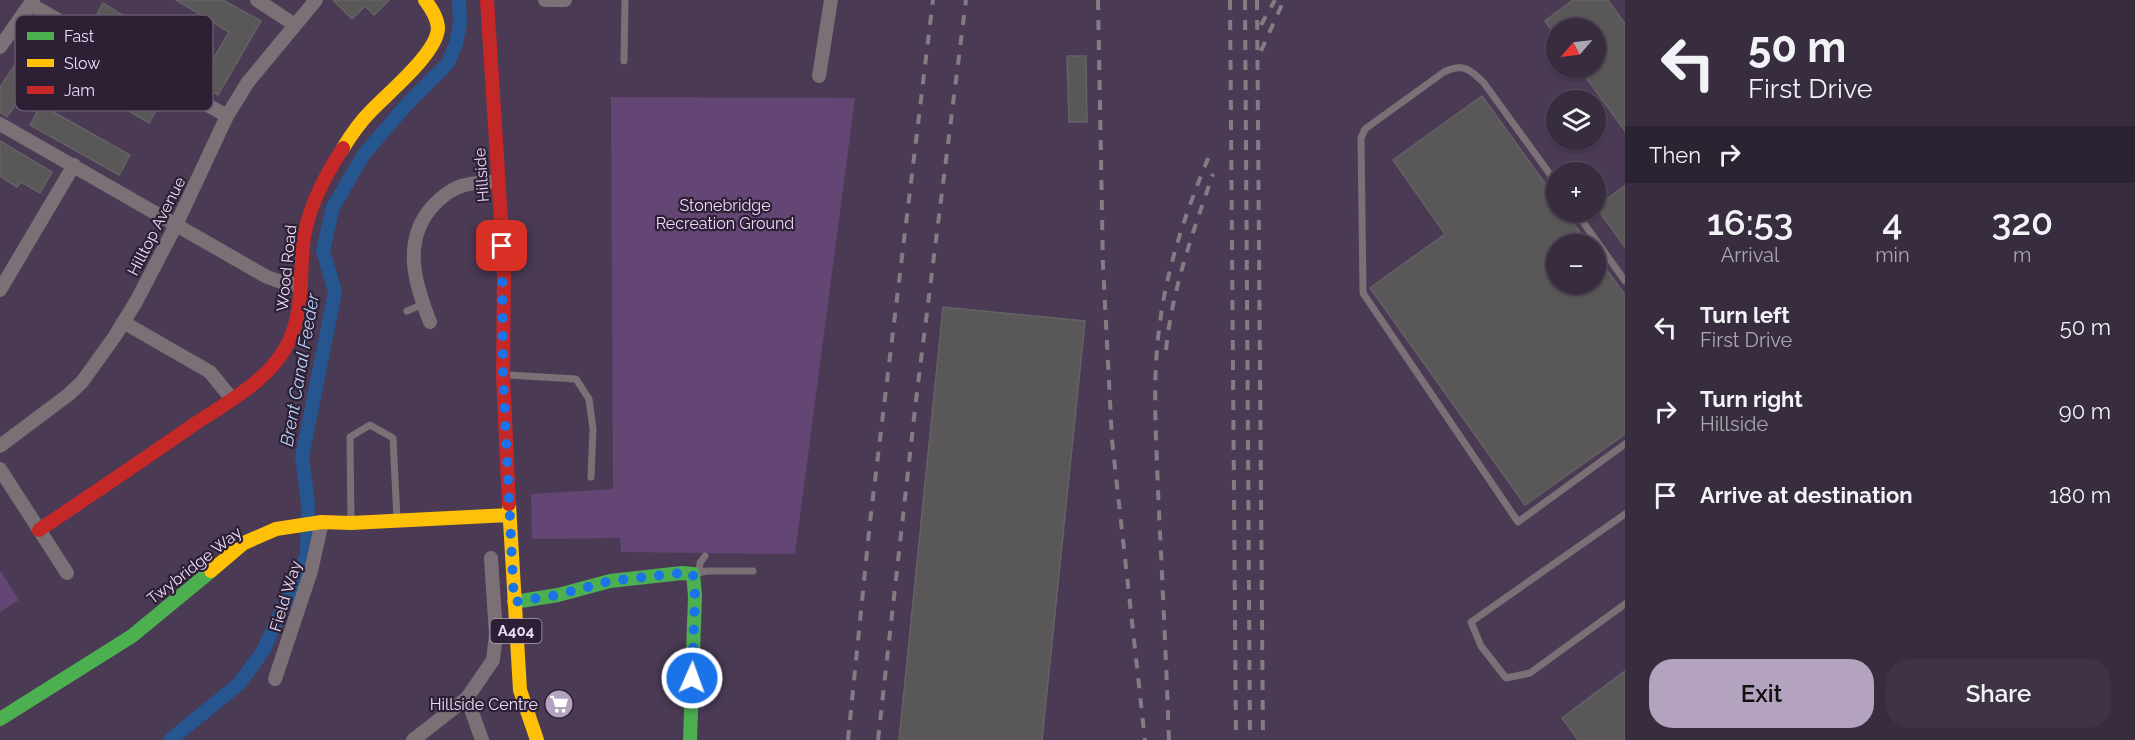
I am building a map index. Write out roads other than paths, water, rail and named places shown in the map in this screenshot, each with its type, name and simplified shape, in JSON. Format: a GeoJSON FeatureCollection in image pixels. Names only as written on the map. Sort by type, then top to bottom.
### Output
{"type":"FeatureCollection","features":[{"type":"Feature","properties":{"kind":"street"},"geometry":{"type":"LineString","coordinates":[[257,0],[295,25]]}},
{"type":"Feature","properties":{"kind":"street","name":"Hilltop Avenue"},"geometry":{"type":"LineString","coordinates":[[0,446],[68,395],[88,373],[123,322],[176,225],[227,116],[248,82],[316,0]]}},
{"type":"Feature","properties":{"kind":"street","name":"Wood Road"},"geometry":{"type":"LineString","coordinates":[[39,530],[124,475],[261,377],[278,359],[292,337],[300,304],[303,243],[309,214],[321,185],[341,150],[369,113],[430,48],[438,33],[436,18],[425,0]]}},
{"type":"Feature","properties":{"kind":"street","name":"Hillside"},"geometry":{"type":"LineString","coordinates":[[487,0],[504,267],[503,375],[514,602],[520,690],[537,740]]}},
{"type":"Feature","properties":{"kind":"street"},"geometry":{"type":"LineString","coordinates":[[545,0],[565,0]]}},
{"type":"Feature","properties":{"kind":"street"},"geometry":{"type":"LineString","coordinates":[[819,76],[831,0]]}},
{"type":"Feature","properties":{"kind":"street"},"geometry":{"type":"LineString","coordinates":[[22,15],[31,2],[53,15]]}},
{"type":"Feature","properties":{"kind":"street"},"geometry":{"type":"LineString","coordinates":[[0,47],[15,25]]}},
{"type":"Feature","properties":{"kind":"street"},"geometry":{"type":"LineString","coordinates":[[213,108],[227,116]]}},
{"type":"Feature","properties":{"kind":"street"},"geometry":{"type":"LineString","coordinates":[[0,124],[267,277],[284,283],[301,285]]}},
{"type":"Feature","properties":{"kind":"street"},"geometry":{"type":"LineString","coordinates":[[0,290],[74,165]]}},
{"type":"Feature","properties":{"kind":"street"},"geometry":{"type":"LineString","coordinates":[[430,322],[414,273],[413,246],[423,218],[436,202],[453,189],[466,185],[498,182]]}},
{"type":"Feature","properties":{"kind":"street"},"geometry":{"type":"LineString","coordinates":[[123,322],[210,372],[231,398]]}},
{"type":"Feature","properties":{"kind":"street"},"geometry":{"type":"LineString","coordinates":[[0,469],[67,573]]}},
{"type":"Feature","properties":{"kind":"street","name":"Twybridge Way"},"geometry":{"type":"LineString","coordinates":[[0,719],[132,636],[244,543],[276,530],[318,523],[509,515]]}},
{"type":"Feature","properties":{"kind":"street","name":"Field Way"},"geometry":{"type":"LineString","coordinates":[[275,680],[311,571],[318,523]]}},
{"type":"Feature","properties":{"kind":"street"},"geometry":{"type":"LineString","coordinates":[[412,740],[466,698],[493,660],[496,635],[491,558]]}},
{"type":"Feature","properties":{"kind":"street"},"geometry":{"type":"LineString","coordinates":[[514,602],[558,595],[610,581],[696,573],[690,740]]}},
{"type":"Feature","properties":{"kind":"street"},"geometry":{"type":"LineString","coordinates":[[466,698],[482,740]]}},
{"type":"Feature","properties":{"kind":"lane"},"geometry":{"type":"LineString","coordinates":[[624,61],[625,0]]}},
{"type":"Feature","properties":{"kind":"lane"},"geometry":{"type":"LineString","coordinates":[[1546,169],[1484,83],[1475,74],[1460,67],[1444,72],[1365,129],[1361,138],[1363,293],[1518,522],[1625,444]]}},
{"type":"Feature","properties":{"kind":"lane"},"geometry":{"type":"LineString","coordinates":[[1583,222],[1625,281]]}},
{"type":"Feature","properties":{"kind":"lane"},"geometry":{"type":"LineString","coordinates":[[407,310],[423,304]]}},
{"type":"Feature","properties":{"kind":"lane"},"geometry":{"type":"LineString","coordinates":[[503,375],[576,379],[589,399],[593,429],[591,477]]}},
{"type":"Feature","properties":{"kind":"lane"},"geometry":{"type":"LineString","coordinates":[[351,523],[350,437],[369,425],[393,438],[397,521]]}},
{"type":"Feature","properties":{"kind":"lane"},"geometry":{"type":"LineString","coordinates":[[1625,514],[1472,622],[1481,646],[1506,678],[1530,673],[1625,604]]}},
{"type":"Feature","properties":{"kind":"lane"},"geometry":{"type":"LineString","coordinates":[[705,555],[696,573],[753,571]]}},
{"type":"Feature","properties":{"kind":"waterway","name":"Brent Canal Feeder"},"geometry":{"type":"LineString","coordinates":[[170,740],[239,684],[263,651],[307,555],[308,504],[302,457],[335,292],[323,250],[333,207],[364,154],[409,102],[448,63],[456,44],[460,23],[459,0]]}},
{"type":"Feature","properties":{"kind":"railway"},"geometry":{"type":"LineString","coordinates":[[848,740],[870,522],[933,0]]}},
{"type":"Feature","properties":{"kind":"railway"},"geometry":{"type":"LineString","coordinates":[[878,740],[916,400],[966,0]]}},
{"type":"Feature","properties":{"kind":"railway"},"geometry":{"type":"LineString","coordinates":[[1098,0],[1103,265],[1112,440],[1145,740]]}},
{"type":"Feature","properties":{"kind":"railway"},"geometry":{"type":"LineString","coordinates":[[1230,0],[1236,740]]}},
{"type":"Feature","properties":{"kind":"railway"},"geometry":{"type":"LineString","coordinates":[[1245,0],[1250,740]]}},
{"type":"Feature","properties":{"kind":"railway"},"geometry":{"type":"LineString","coordinates":[[1257,0],[1263,740]]}},
{"type":"Feature","properties":{"kind":"railway"},"geometry":{"type":"LineString","coordinates":[[1261,25],[1275,0]]}},
{"type":"Feature","properties":{"kind":"railway"},"geometry":{"type":"LineString","coordinates":[[1261,51],[1284,0]]}},
{"type":"Feature","properties":{"kind":"railway"},"geometry":{"type":"LineString","coordinates":[[1169,740],[1156,427],[1155,385],[1158,343],[1168,278],[1174,256],[1187,213],[1212,149]]}},
{"type":"Feature","properties":{"kind":"railway"},"geometry":{"type":"LineString","coordinates":[[1166,350],[1178,283],[1213,174]]}},
{"type":"Feature","properties":{"kind":"place","name":"Hillside Centre"},"geometry":{"type":"Point","coordinates":[559,704]}},
{"type":"Feature","properties":{"kind":"park label","name":"Stonebridge Recreation Ground"},"geometry":{"type":"Point","coordinates":[725,214]}}]}
